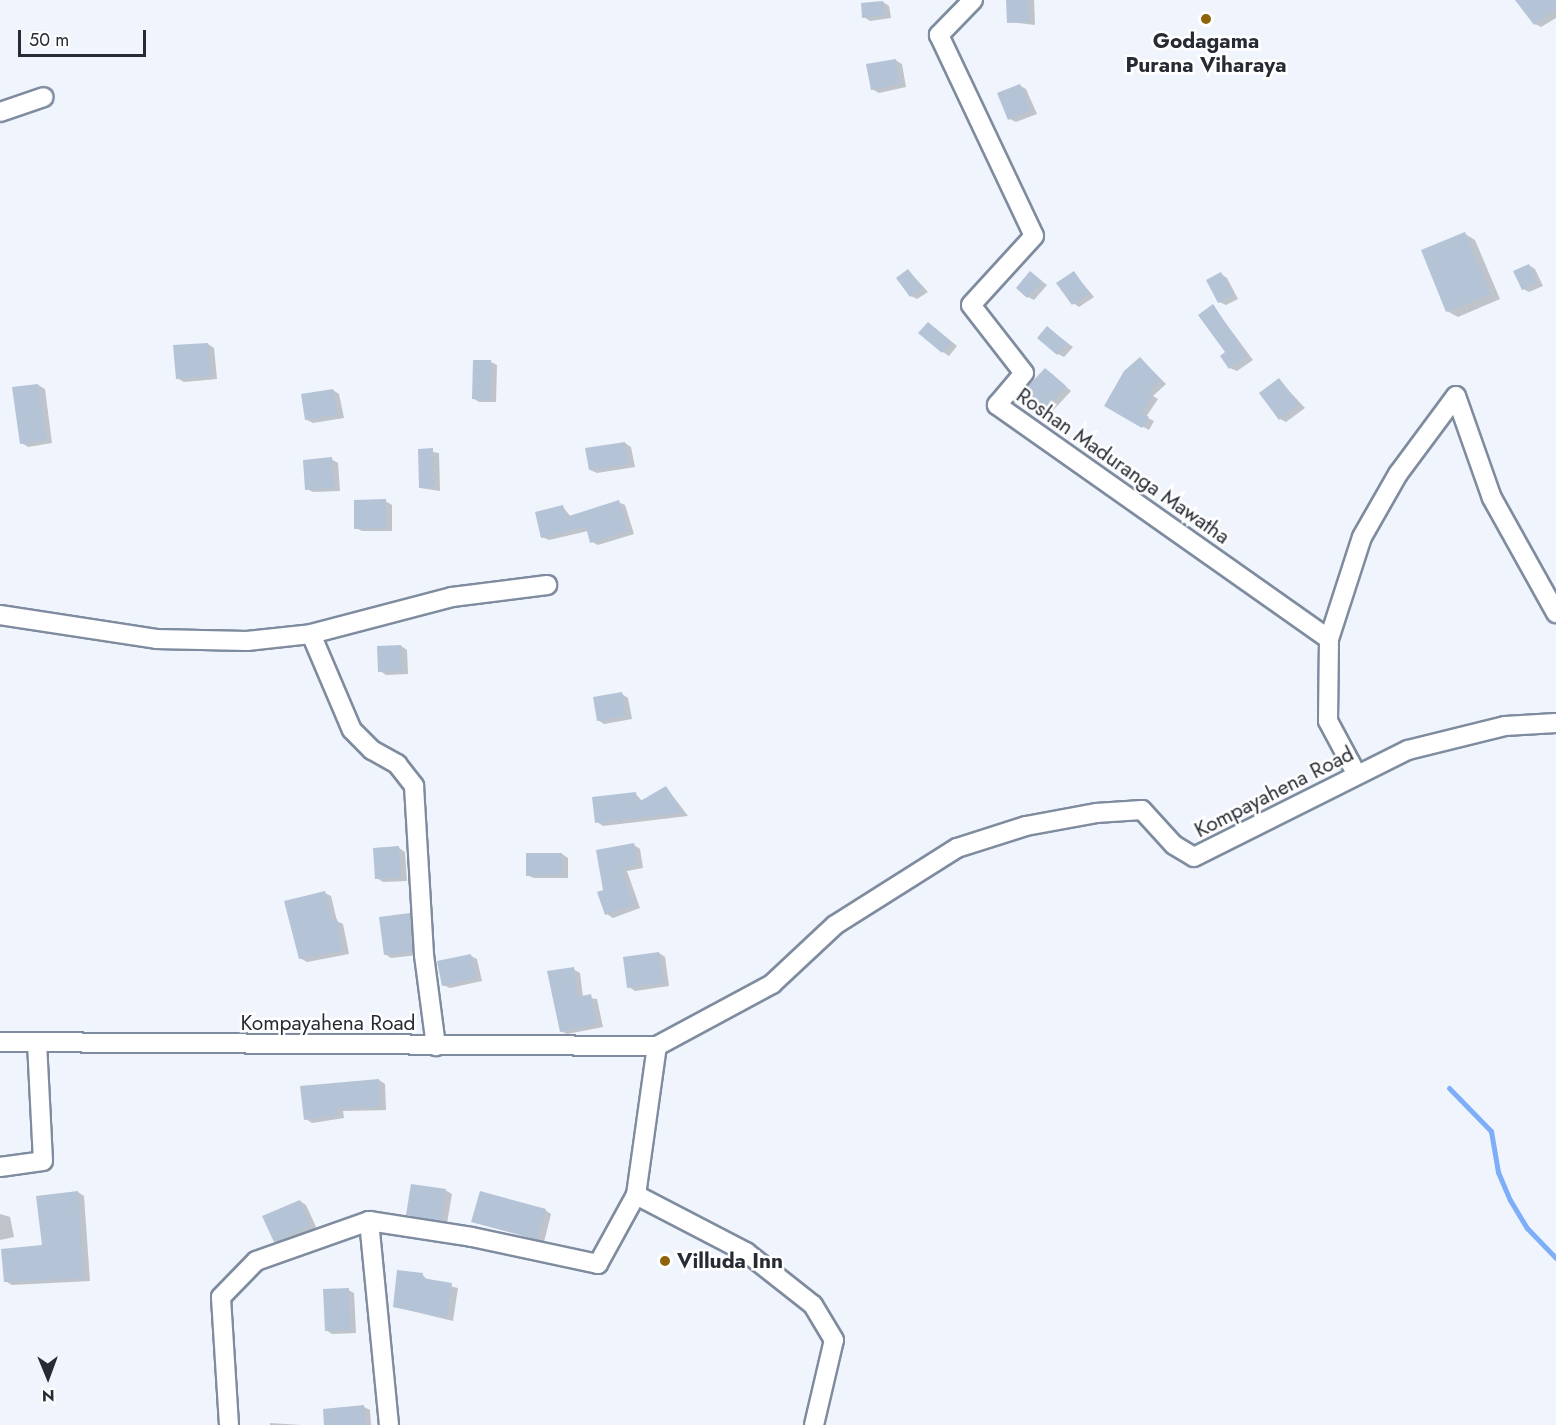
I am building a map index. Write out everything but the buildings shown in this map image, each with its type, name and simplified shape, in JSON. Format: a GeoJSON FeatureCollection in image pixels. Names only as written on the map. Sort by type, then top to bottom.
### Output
{"type":"FeatureCollection","features":[{"type":"Feature","properties":{"kind":"street","name":"Roshan Maduranga Mawatha"},"geometry":{"type":"LineString","coordinates":[[973,0],[939,35],[1034,236],[971,305],[1024,373],[998,405],[1329,639]]}},
{"type":"Feature","properties":{"kind":"street"},"geometry":{"type":"LineString","coordinates":[[0,112],[44,98]]}},
{"type":"Feature","properties":{"kind":"street"},"geometry":{"type":"LineString","coordinates":[[1357,775],[1328,721],[1329,639],[1362,537],[1398,474],[1456,396],[1492,498],[1556,613]]}},
{"type":"Feature","properties":{"kind":"street"},"geometry":{"type":"LineString","coordinates":[[0,615],[156,639],[247,641],[310,634],[452,597],[547,585]]}},
{"type":"Feature","properties":{"kind":"street"},"geometry":{"type":"LineString","coordinates":[[310,634],[352,730],[372,750],[397,764],[414,786],[424,956],[436,1046]]}},
{"type":"Feature","properties":{"kind":"street","name":"Kompayahena Road"},"geometry":{"type":"LineString","coordinates":[[0,1042],[657,1046],[772,984],[835,925],[957,848],[1026,826],[1096,813],[1142,810],[1174,845],[1194,857],[1408,750],[1505,726],[1556,723]]}},
{"type":"Feature","properties":{"kind":"street"},"geometry":{"type":"LineString","coordinates":[[0,1167],[43,1161],[37,1043]]}},
{"type":"Feature","properties":{"kind":"street"},"geometry":{"type":"LineString","coordinates":[[229,1425],[221,1297],[256,1261],[369,1221],[472,1237],[598,1264],[636,1195],[657,1046]]}},
{"type":"Feature","properties":{"kind":"street"},"geometry":{"type":"LineString","coordinates":[[636,1195],[746,1252],[813,1305],[834,1340],[814,1425]]}},
{"type":"Feature","properties":{"kind":"street"},"geometry":{"type":"LineString","coordinates":[[369,1221],[389,1425]]}},
{"type":"Feature","properties":{"kind":"waterway"},"geometry":{"type":"LineString","coordinates":[[1449,1088],[1491,1131],[1498,1172],[1510,1200],[1527,1228],[1556,1258]]}},
{"type":"Feature","properties":{"kind":"place","name":"Godagama Purana Viharaya"},"geometry":{"type":"Point","coordinates":[1206,19]}},
{"type":"Feature","properties":{"kind":"place","name":"Villuda Inn"},"geometry":{"type":"Point","coordinates":[665,1261]}}]}
